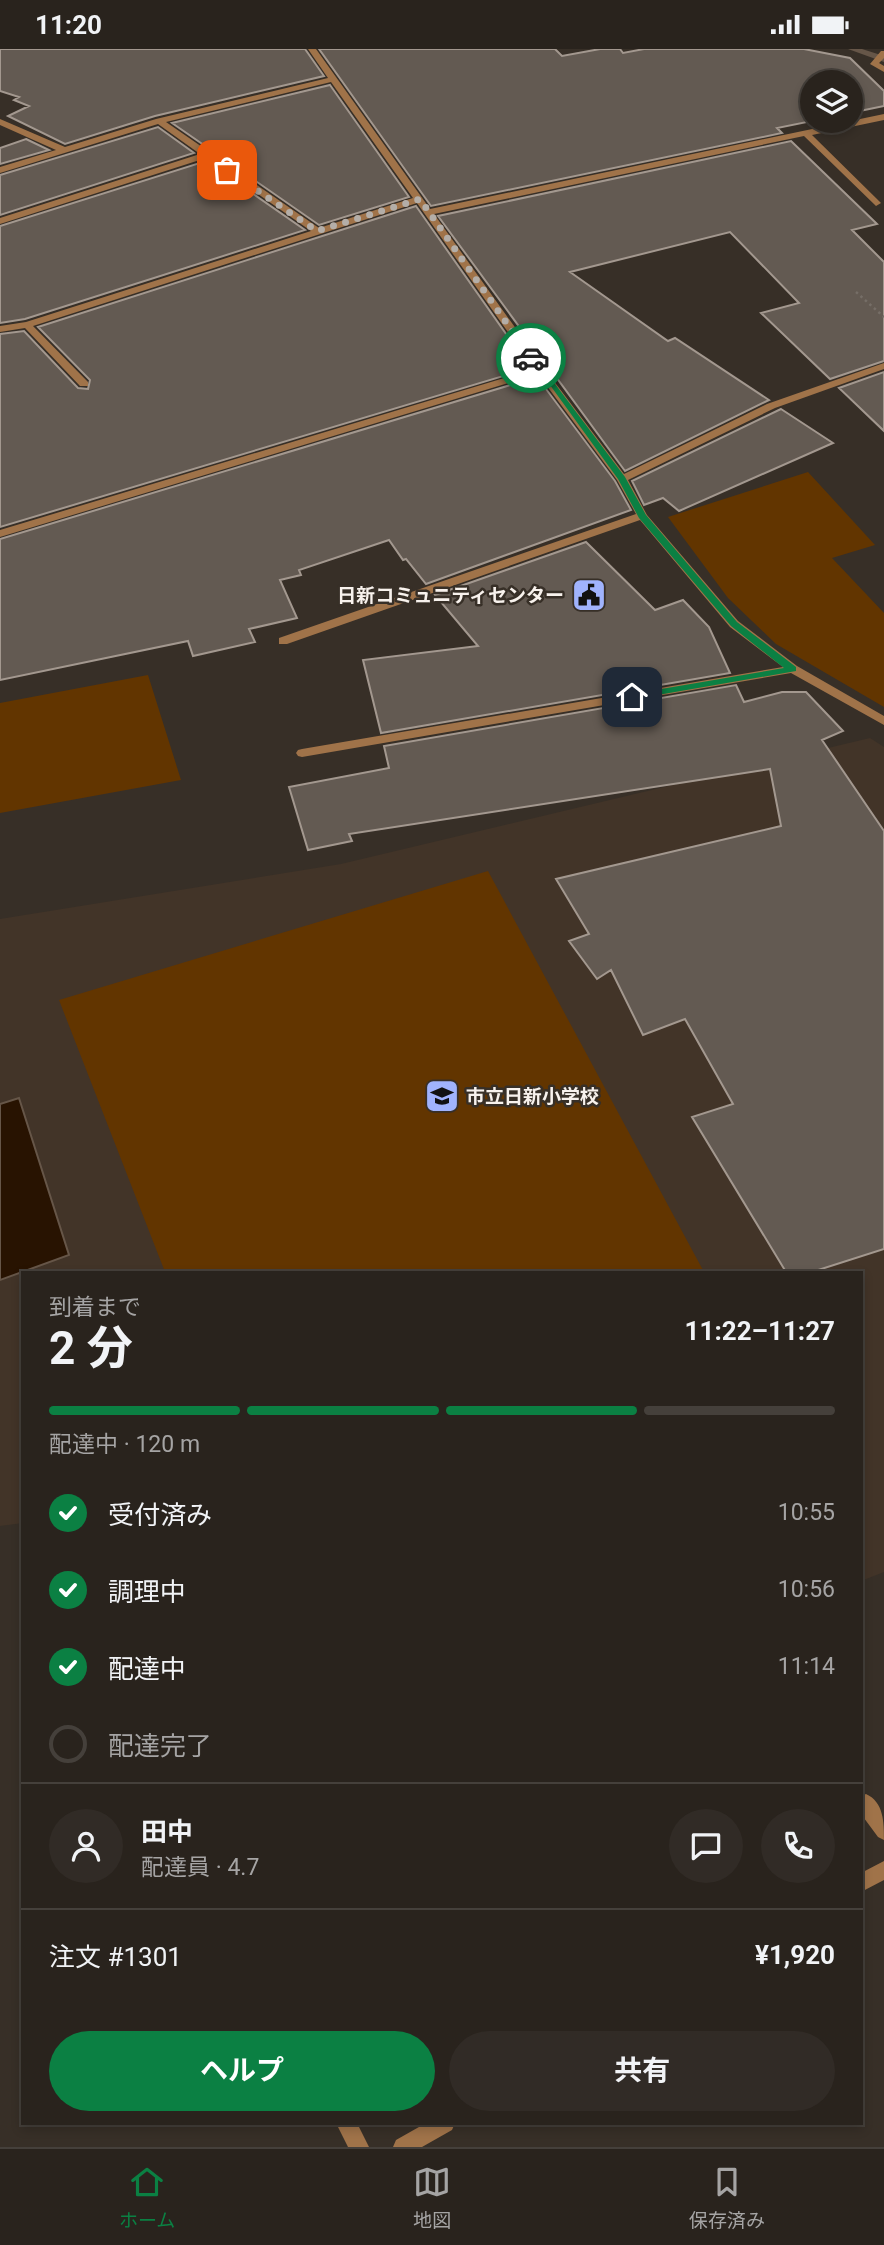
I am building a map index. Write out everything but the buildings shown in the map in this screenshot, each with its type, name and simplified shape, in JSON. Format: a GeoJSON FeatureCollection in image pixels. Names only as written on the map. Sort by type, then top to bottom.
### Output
{"type":"FeatureCollection","features":[{"type":"Feature","properties":{"kind":"street"},"geometry":{"type":"LineString","coordinates":[[312,49],[540,370],[622,479],[642,516],[734,624],[793,669],[884,721]]}},
{"type":"Feature","properties":{"kind":"street"},"geometry":{"type":"LineString","coordinates":[[883,53],[874,64],[884,70]]}},
{"type":"Feature","properties":{"kind":"street"},"geometry":{"type":"LineString","coordinates":[[0,170],[159,121],[333,79]]}},
{"type":"Feature","properties":{"kind":"street"},"geometry":{"type":"LineString","coordinates":[[863,121],[884,117]]}},
{"type":"Feature","properties":{"kind":"street"},"geometry":{"type":"LineString","coordinates":[[159,121],[317,231]]}},
{"type":"Feature","properties":{"kind":"street"},"geometry":{"type":"LineString","coordinates":[[0,122],[64,150]]}},
{"type":"Feature","properties":{"kind":"street"},"geometry":{"type":"LineString","coordinates":[[429,212],[806,133],[876,202]]}},
{"type":"Feature","properties":{"kind":"street"},"geometry":{"type":"LineString","coordinates":[[0,221],[205,155]]}},
{"type":"Feature","properties":{"kind":"street"},"geometry":{"type":"LineString","coordinates":[[0,329],[27,325],[420,199]]}},
{"type":"Feature","properties":{"kind":"street"},"geometry":{"type":"LineString","coordinates":[[27,325],[84,384]]}},
{"type":"Feature","properties":{"kind":"street"},"geometry":{"type":"LineString","coordinates":[[622,479],[771,406],[884,366]]}},
{"type":"Feature","properties":{"kind":"street"},"geometry":{"type":"LineString","coordinates":[[0,534],[540,370]]}},
{"type":"Feature","properties":{"kind":"street"},"geometry":{"type":"LineString","coordinates":[[283,641],[642,516]]}},
{"type":"Feature","properties":{"kind":"street"},"geometry":{"type":"LineString","coordinates":[[302,753],[793,669]]}},
{"type":"Feature","properties":{"kind":"street"},"geometry":{"type":"LineString","coordinates":[[863,1805],[866,1804],[884,1831]]}},
{"type":"Feature","properties":{"kind":"street"},"geometry":{"type":"LineString","coordinates":[[863,1882],[884,1870]]}},
{"type":"Feature","properties":{"kind":"street"},"geometry":{"type":"LineString","coordinates":[[347,2125],[359,2147]]}},
{"type":"Feature","properties":{"kind":"street"},"geometry":{"type":"LineString","coordinates":[[402,2147],[441,2125]]}},
{"type":"Feature","properties":{"kind":"path"},"geometry":{"type":"LineString","coordinates":[[856,292],[884,317]]}},
{"type":"Feature","properties":{"kind":"shaded area"},"geometry":{"type":"Polygon","coordinates":[[[808,472],[875,545],[832,558],[884,613],[884,707],[776,644],[728,598],[668,517],[808,472]]]}},
{"type":"Feature","properties":{"kind":"shaded area"},"geometry":{"type":"Polygon","coordinates":[[[148,675],[181,780],[0,813],[0,703],[148,675]]]}},
{"type":"Feature","properties":{"kind":"shaded area","name":"市立日新小学校"},"geometry":{"type":"Polygon","coordinates":[[[870,738],[884,747],[884,1572],[863,1580],[863,1271],[21,1271],[21,1523],[0,1526],[0,919],[341,864],[870,738]]]}},
{"type":"Feature","properties":{"kind":"shaded area"},"geometry":{"type":"Polygon","coordinates":[[[488,871],[703,1271],[165,1271],[59,1000],[488,871]]]}},
{"type":"Feature","properties":{"kind":"shaded area"},"geometry":{"type":"Polygon","coordinates":[[[19,1098],[69,1255],[0,1280],[0,1104],[19,1098]]]}},
{"type":"Feature","properties":{"kind":"waterway"},"geometry":{"type":"LineString","coordinates":[[853,49],[884,59]]}},
{"type":"Feature","properties":{"kind":"way so far"},"geometry":{"type":"LineString","coordinates":[[227,170],[317,231],[420,199],[531,358]]}},
{"type":"Feature","properties":{"kind":"place","name":"日新コミュニティセンター"},"geometry":{"type":"Point","coordinates":[589,595]}},
{"type":"Feature","properties":{"kind":"place","name":"市立日新小学校"},"geometry":{"type":"Point","coordinates":[442,1096]}},
{"type":"Feature","properties":{"kind":"route"},"geometry":{"type":"LineString","coordinates":[[531,358],[622,479],[642,516],[734,624],[756,644],[793,669],[632,697]]}}]}
